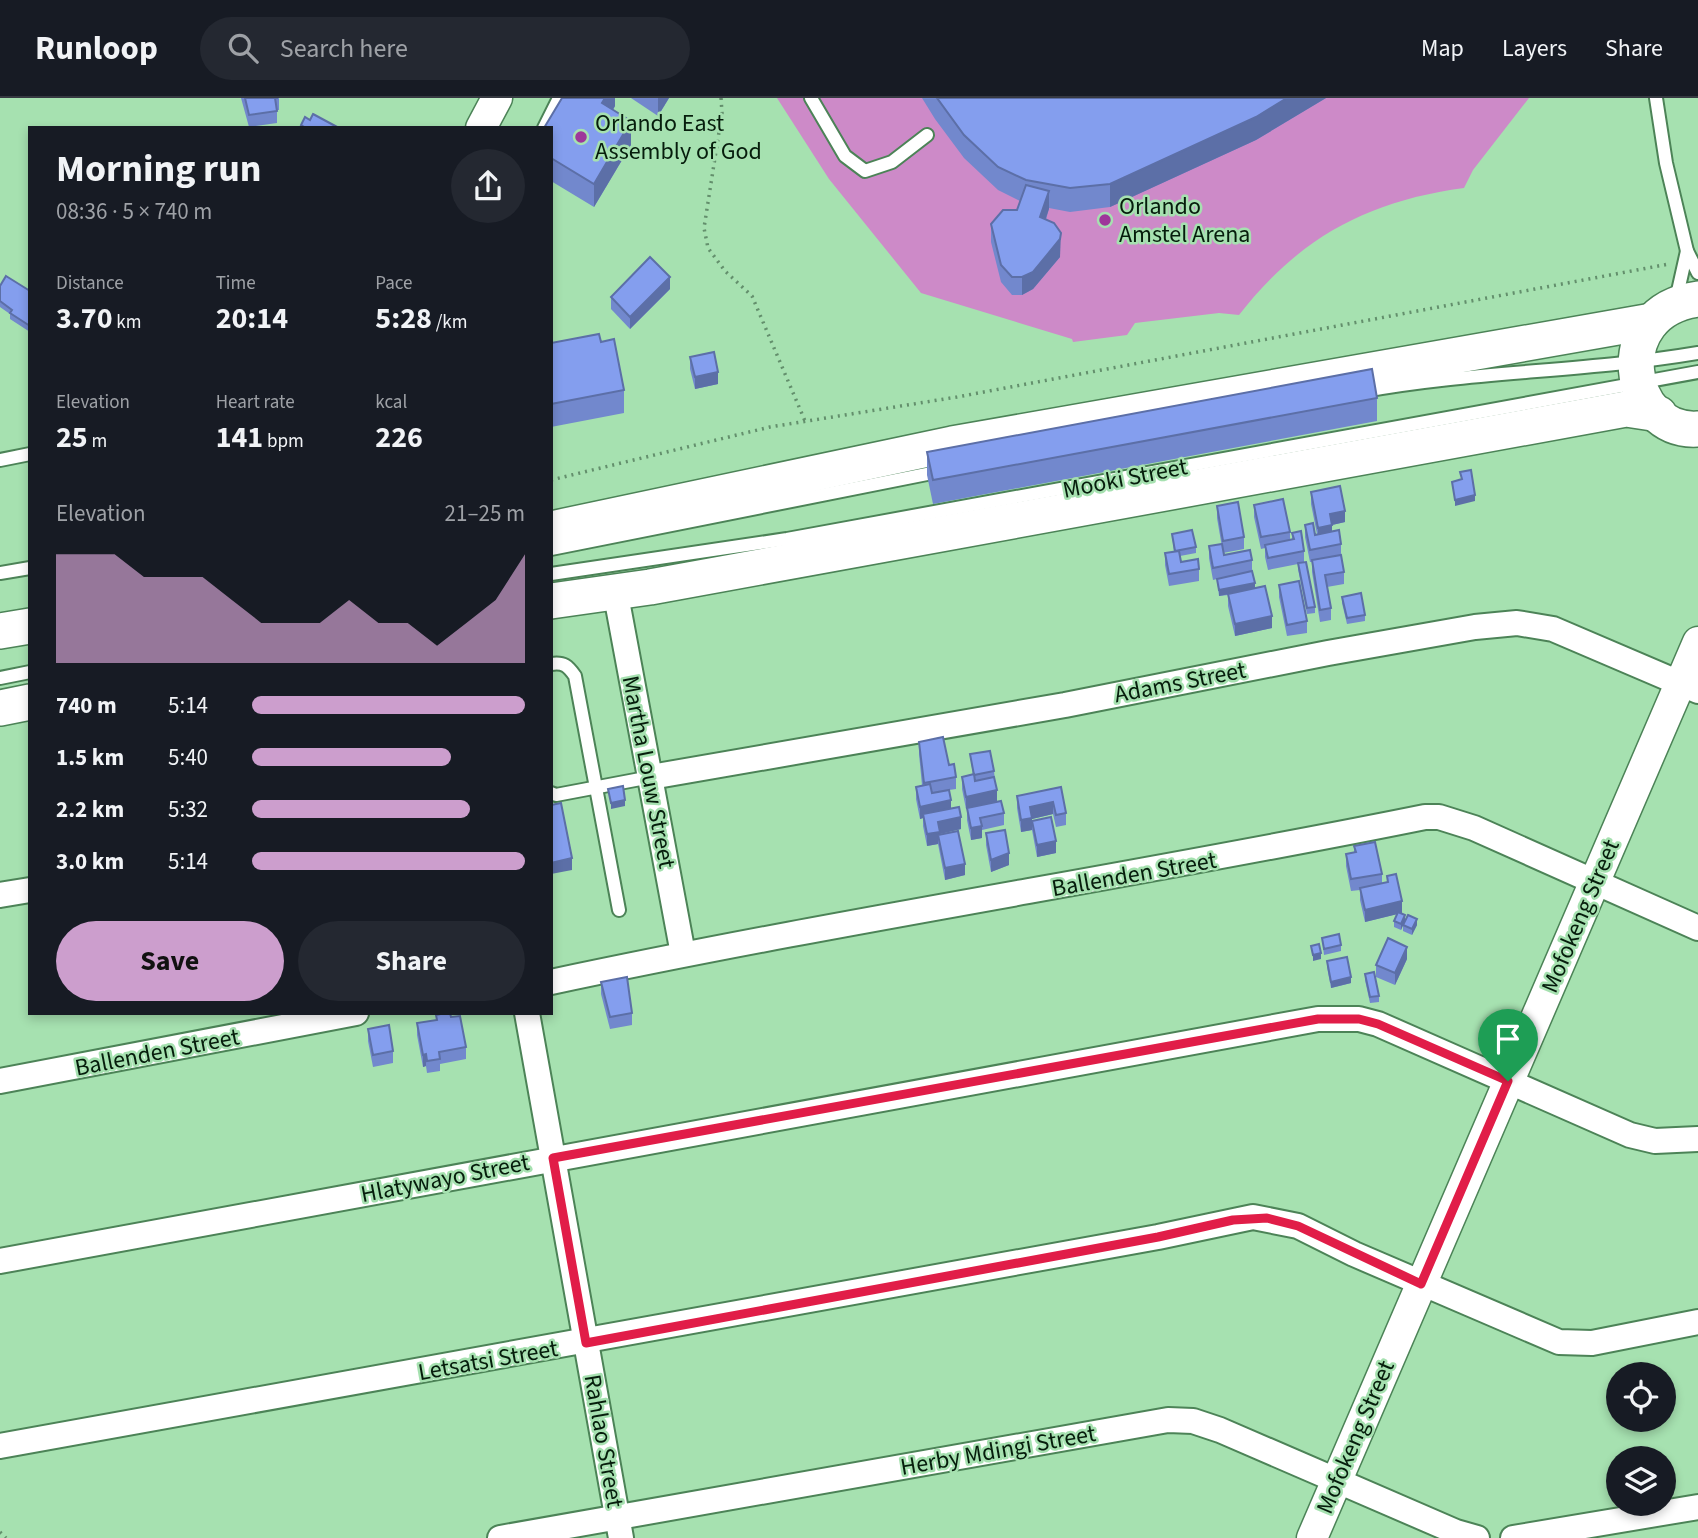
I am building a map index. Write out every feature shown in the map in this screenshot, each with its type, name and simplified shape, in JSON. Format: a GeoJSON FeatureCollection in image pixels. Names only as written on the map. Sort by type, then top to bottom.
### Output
{"type":"FeatureCollection","features":[{"type":"Feature","properties":{"kind":"main road"},"geometry":{"type":"LineString","coordinates":[[1658,414],[1646,400],[1637,373],[1637,347],[1675,308]]}},
{"type":"Feature","properties":{"kind":"main road"},"geometry":{"type":"LineString","coordinates":[[553,529],[952,444],[1675,308]]}},
{"type":"Feature","properties":{"kind":"main road","name":"Mooki Street"},"geometry":{"type":"LineString","coordinates":[[553,601],[676,582],[1626,408],[1658,414],[1674,424],[1696,431]]}},
{"type":"Feature","properties":{"kind":"main road"},"geometry":{"type":"LineString","coordinates":[[0,631],[28,625]]}},
{"type":"Feature","properties":{"kind":"main road"},"geometry":{"type":"LineString","coordinates":[[0,708],[28,702]]}},
{"type":"Feature","properties":{"kind":"street"},"geometry":{"type":"LineString","coordinates":[[482,126],[497,98]]}},
{"type":"Feature","properties":{"kind":"street","name":"Martha Louw Street"},"geometry":{"type":"LineString","coordinates":[[615,590],[683,954]]}},
{"type":"Feature","properties":{"kind":"street","name":"Adams Street"},"geometry":{"type":"LineString","coordinates":[[651,777],[1065,705],[1341,650],[1517,623],[1553,629],[1689,687]]}},
{"type":"Feature","properties":{"kind":"street","name":"Mofokeng Street"},"geometry":{"type":"LineString","coordinates":[[1312,1538],[1594,883],[1689,687],[1698,642]]}},
{"type":"Feature","properties":{"kind":"street","name":"Ballenden Street"},"geometry":{"type":"LineString","coordinates":[[553,982],[683,954],[1218,859],[1425,817],[1439,817],[1474,828],[1698,928]]}},
{"type":"Feature","properties":{"kind":"street"},"geometry":{"type":"LineString","coordinates":[[0,895],[28,890]]}},
{"type":"Feature","properties":{"kind":"street","name":"Ballenden Street"},"geometry":{"type":"LineString","coordinates":[[0,1081],[346,1015]]}},
{"type":"Feature","properties":{"kind":"street","name":"Rahlao Street"},"geometry":{"type":"LineString","coordinates":[[527,1015],[620,1527]]}},
{"type":"Feature","properties":{"kind":"street","name":"Hlatywayo Street"},"geometry":{"type":"LineString","coordinates":[[0,1261],[1318,1019],[1359,1019],[1378,1024],[1630,1135],[1656,1141],[1698,1139]]}},
{"type":"Feature","properties":{"kind":"street","name":"Letsatsi Street"},"geometry":{"type":"LineString","coordinates":[[0,1446],[586,1343],[1145,1240],[1253,1217],[1298,1226],[1421,1284],[1567,1343],[1592,1343],[1698,1322]]}},
{"type":"Feature","properties":{"kind":"street","name":"Herby Mdingi Street"},"geometry":{"type":"LineString","coordinates":[[500,1538],[620,1527],[1168,1420],[1194,1421],[1337,1479],[1456,1532],[1477,1538]]}},
{"type":"Feature","properties":{"kind":"street"},"geometry":{"type":"LineString","coordinates":[[1513,1538],[1698,1507]]}},
{"type":"Feature","properties":{"kind":"lane"},"geometry":{"type":"LineString","coordinates":[[545,126],[559,98]]}},
{"type":"Feature","properties":{"kind":"lane"},"geometry":{"type":"LineString","coordinates":[[811,98],[845,156],[865,171],[892,162],[927,135]]}},
{"type":"Feature","properties":{"kind":"lane"},"geometry":{"type":"LineString","coordinates":[[1656,98],[1666,163],[1686,254],[1698,273]]}},
{"type":"Feature","properties":{"kind":"lane"},"geometry":{"type":"LineString","coordinates":[[1675,308],[1686,254]]}},
{"type":"Feature","properties":{"kind":"lane","name":"Mooki Street"},"geometry":{"type":"LineString","coordinates":[[553,574],[800,537],[1637,373],[1698,354]]}},
{"type":"Feature","properties":{"kind":"lane","name":"Mooki Street"},"geometry":{"type":"LineString","coordinates":[[1351,393],[1495,373],[1698,372]]}},
{"type":"Feature","properties":{"kind":"lane"},"geometry":{"type":"LineString","coordinates":[[0,460],[28,454]]}},
{"type":"Feature","properties":{"kind":"lane"},"geometry":{"type":"LineString","coordinates":[[553,549],[952,469]]}},
{"type":"Feature","properties":{"kind":"lane"},"geometry":{"type":"LineString","coordinates":[[0,573],[28,568]]}},
{"type":"Feature","properties":{"kind":"lane"},"geometry":{"type":"LineString","coordinates":[[0,645],[28,640]]}},
{"type":"Feature","properties":{"kind":"lane"},"geometry":{"type":"LineString","coordinates":[[553,664],[560,663],[569,667],[575,676],[619,910]]}},
{"type":"Feature","properties":{"kind":"lane"},"geometry":{"type":"LineString","coordinates":[[0,678],[28,672]]}},
{"type":"Feature","properties":{"kind":"lane"},"geometry":{"type":"LineString","coordinates":[[553,794],[651,777]]}},
{"type":"Feature","properties":{"kind":"path"},"geometry":{"type":"LineString","coordinates":[[721,98],[722,113],[704,228],[708,248],[725,271],[752,296],[805,422]]}},
{"type":"Feature","properties":{"kind":"path"},"geometry":{"type":"LineString","coordinates":[[553,480],[770,427],[1639,270],[1686,254]]}},
{"type":"Feature","properties":{"kind":"path"},"geometry":{"type":"LineString","coordinates":[[0,1532],[6,1538]]}},
{"type":"Feature","properties":{"kind":"shaded area","name":"Orlando Amstel Arena"},"geometry":{"type":"Polygon","coordinates":[[[777,98],[1529,98],[1473,170],[1464,188],[1396,202],[1338,228],[1311,244],[1286,264],[1239,315],[1219,313],[1135,323],[1127,335],[1073,342],[1072,339],[921,293],[829,179],[777,98]]]}},
{"type":"Feature","properties":{"kind":"building"},"geometry":{"type":"Polygon","coordinates":[[[245,98],[275,98],[277,111],[249,115],[245,98]]]}},
{"type":"Feature","properties":{"kind":"building"},"geometry":{"type":"Polygon","coordinates":[[[562,98],[605,98],[602,103],[631,121],[594,184],[553,159],[553,126],[545,126],[562,98]]]}},
{"type":"Feature","properties":{"kind":"building"},"geometry":{"type":"Polygon","coordinates":[[[937,98],[1287,98],[1256,117],[1110,184],[1070,188],[1026,180],[998,167],[964,135],[937,98]]]}},
{"type":"Feature","properties":{"kind":"building"},"geometry":{"type":"Polygon","coordinates":[[[313,114],[335,126],[301,125],[305,117],[310,120],[313,114]]]}},
{"type":"Feature","properties":{"kind":"building"},"geometry":{"type":"Polygon","coordinates":[[[1026,185],[1049,191],[1040,217],[1054,223],[1061,233],[1060,239],[1033,272],[1022,277],[1012,277],[1001,265],[991,224],[1003,210],[1017,210],[1026,185]]]}},
{"type":"Feature","properties":{"kind":"building"},"geometry":{"type":"Polygon","coordinates":[[[650,257],[670,277],[630,317],[611,297],[650,257]]]}},
{"type":"Feature","properties":{"kind":"building"},"geometry":{"type":"Polygon","coordinates":[[[6,276],[28,290],[28,325],[10,313],[12,310],[0,301],[0,286],[6,276]]]}},
{"type":"Feature","properties":{"kind":"building"},"geometry":{"type":"Polygon","coordinates":[[[599,334],[601,342],[614,339],[624,390],[553,404],[553,343],[599,334]]]}},
{"type":"Feature","properties":{"kind":"building"},"geometry":{"type":"Polygon","coordinates":[[[714,352],[718,372],[695,377],[690,357],[714,352]]]}},
{"type":"Feature","properties":{"kind":"building"},"geometry":{"type":"Polygon","coordinates":[[[1372,369],[1377,398],[933,480],[927,452],[1372,369]]]}},
{"type":"Feature","properties":{"kind":"building"},"geometry":{"type":"Polygon","coordinates":[[[1471,470],[1475,495],[1455,500],[1452,482],[1462,479],[1460,472],[1471,470]]]}},
{"type":"Feature","properties":{"kind":"building"},"geometry":{"type":"Polygon","coordinates":[[[1340,486],[1345,511],[1330,514],[1332,525],[1318,528],[1311,492],[1340,486]]]}},
{"type":"Feature","properties":{"kind":"building"},"geometry":{"type":"Polygon","coordinates":[[[1283,499],[1290,532],[1261,537],[1254,505],[1283,499]]]}},
{"type":"Feature","properties":{"kind":"building"},"geometry":{"type":"Polygon","coordinates":[[[1238,502],[1244,537],[1223,541],[1217,506],[1238,502]]]}},
{"type":"Feature","properties":{"kind":"building"},"geometry":{"type":"Polygon","coordinates":[[[1313,523],[1315,535],[1339,530],[1341,544],[1310,550],[1305,525],[1313,523]]]}},
{"type":"Feature","properties":{"kind":"building"},"geometry":{"type":"Polygon","coordinates":[[[1192,530],[1196,547],[1175,551],[1172,534],[1192,530]]]}},
{"type":"Feature","properties":{"kind":"building"},"geometry":{"type":"Polygon","coordinates":[[[1301,531],[1304,551],[1268,558],[1265,545],[1294,539],[1292,533],[1301,531]]]}},
{"type":"Feature","properties":{"kind":"building"},"geometry":{"type":"Polygon","coordinates":[[[1222,544],[1224,555],[1250,550],[1252,560],[1213,568],[1209,546],[1222,544]]]}},
{"type":"Feature","properties":{"kind":"building"},"geometry":{"type":"Polygon","coordinates":[[[1179,551],[1181,562],[1198,559],[1199,569],[1169,574],[1165,553],[1179,551]]]}},
{"type":"Feature","properties":{"kind":"building"},"geometry":{"type":"Polygon","coordinates":[[[1341,555],[1344,572],[1325,575],[1331,608],[1320,610],[1312,560],[1341,555]]]}},
{"type":"Feature","properties":{"kind":"building"},"geometry":{"type":"Polygon","coordinates":[[[1306,562],[1315,607],[1307,608],[1298,563],[1306,562]]]}},
{"type":"Feature","properties":{"kind":"building"},"geometry":{"type":"Polygon","coordinates":[[[1252,571],[1255,583],[1219,590],[1217,579],[1252,571]]]}},
{"type":"Feature","properties":{"kind":"building"},"geometry":{"type":"Polygon","coordinates":[[[1299,581],[1307,621],[1287,625],[1279,585],[1299,581]]]}},
{"type":"Feature","properties":{"kind":"building"},"geometry":{"type":"Polygon","coordinates":[[[1265,586],[1272,616],[1235,624],[1228,594],[1265,586]]]}},
{"type":"Feature","properties":{"kind":"building"},"geometry":{"type":"Polygon","coordinates":[[[1361,593],[1365,615],[1347,618],[1342,597],[1361,593]]]}},
{"type":"Feature","properties":{"kind":"building"},"geometry":{"type":"Polygon","coordinates":[[[943,737],[949,765],[954,764],[956,777],[924,783],[919,742],[943,737]]]}},
{"type":"Feature","properties":{"kind":"building"},"geometry":{"type":"Polygon","coordinates":[[[990,751],[994,771],[974,775],[970,754],[990,751]]]}},
{"type":"Feature","properties":{"kind":"building"},"geometry":{"type":"Polygon","coordinates":[[[974,774],[975,781],[994,777],[997,790],[966,797],[962,777],[974,774]]]}},
{"type":"Feature","properties":{"kind":"building"},"geometry":{"type":"Polygon","coordinates":[[[930,784],[932,793],[949,790],[951,800],[920,807],[916,787],[930,784]]]}},
{"type":"Feature","properties":{"kind":"building"},"geometry":{"type":"Polygon","coordinates":[[[623,786],[625,800],[611,803],[608,789],[623,786]]]}},
{"type":"Feature","properties":{"kind":"building"},"geometry":{"type":"Polygon","coordinates":[[[1061,787],[1066,813],[1056,815],[1053,802],[1030,807],[1032,818],[1021,820],[1017,796],[1061,787]]]}},
{"type":"Feature","properties":{"kind":"building"},"geometry":{"type":"Polygon","coordinates":[[[1001,801],[1004,813],[980,818],[982,826],[971,828],[967,808],[1001,801]]]}},
{"type":"Feature","properties":{"kind":"building"},"geometry":{"type":"Polygon","coordinates":[[[561,803],[572,858],[553,863],[553,805],[561,803]]]}},
{"type":"Feature","properties":{"kind":"building"},"geometry":{"type":"Polygon","coordinates":[[[959,807],[961,817],[938,822],[940,832],[927,834],[923,814],[959,807]]]}},
{"type":"Feature","properties":{"kind":"building"},"geometry":{"type":"Polygon","coordinates":[[[1051,817],[1056,841],[1037,845],[1032,821],[1051,817]]]}},
{"type":"Feature","properties":{"kind":"building"},"geometry":{"type":"Polygon","coordinates":[[[1005,830],[1009,853],[991,860],[986,833],[1005,830]]]}},
{"type":"Feature","properties":{"kind":"building"},"geometry":{"type":"Polygon","coordinates":[[[958,831],[965,864],[945,868],[938,835],[958,831]]]}},
{"type":"Feature","properties":{"kind":"building"},"geometry":{"type":"Polygon","coordinates":[[[1375,842],[1382,874],[1351,879],[1346,854],[1356,852],[1354,846],[1375,842]]]}},
{"type":"Feature","properties":{"kind":"building"},"geometry":{"type":"Polygon","coordinates":[[[1396,874],[1402,901],[1365,910],[1360,888],[1388,882],[1387,876],[1396,874]]]}},
{"type":"Feature","properties":{"kind":"building"},"geometry":{"type":"Polygon","coordinates":[[[1398,912],[1405,915],[1401,924],[1394,921],[1398,912]]]}},
{"type":"Feature","properties":{"kind":"building"},"geometry":{"type":"Polygon","coordinates":[[[1408,915],[1417,919],[1412,929],[1403,925],[1408,915]]]}},
{"type":"Feature","properties":{"kind":"building"},"geometry":{"type":"Polygon","coordinates":[[[1339,934],[1341,945],[1324,949],[1322,938],[1339,934]]]}},
{"type":"Feature","properties":{"kind":"building"},"geometry":{"type":"Polygon","coordinates":[[[1388,938],[1407,947],[1395,973],[1376,965],[1388,938]]]}},
{"type":"Feature","properties":{"kind":"building"},"geometry":{"type":"Polygon","coordinates":[[[1319,944],[1321,953],[1313,955],[1311,946],[1319,944]]]}},
{"type":"Feature","properties":{"kind":"building"},"geometry":{"type":"Polygon","coordinates":[[[1347,957],[1351,977],[1331,982],[1327,961],[1347,957]]]}},
{"type":"Feature","properties":{"kind":"building"},"geometry":{"type":"Polygon","coordinates":[[[1374,972],[1379,996],[1370,997],[1365,974],[1374,972]]]}},
{"type":"Feature","properties":{"kind":"building"},"geometry":{"type":"Polygon","coordinates":[[[627,977],[632,1013],[610,1017],[601,982],[627,977]]]}},
{"type":"Feature","properties":{"kind":"building"},"geometry":{"type":"Polygon","coordinates":[[[436,1015],[460,1016],[466,1047],[439,1052],[440,1059],[427,1061],[426,1054],[423,1055],[417,1023],[437,1020],[436,1015]]]}},
{"type":"Feature","properties":{"kind":"building"},"geometry":{"type":"Polygon","coordinates":[[[389,1025],[393,1051],[373,1055],[368,1029],[389,1025]]]}},
{"type":"Feature","properties":{"kind":"place","name":"Orlando East Assembly of God"},"geometry":{"type":"Point","coordinates":[581,137]}},
{"type":"Feature","properties":{"kind":"place","name":"Orlando Amstel Arena"},"geometry":{"type":"Point","coordinates":[1105,220]}},
{"type":"Feature","properties":{"kind":"route"},"geometry":{"type":"LineString","coordinates":[[1318,1019],[1359,1019],[1378,1024],[1508,1081],[1421,1284],[1298,1226],[1253,1217],[586,1343],[553,1158],[1318,1019]]}}]}
